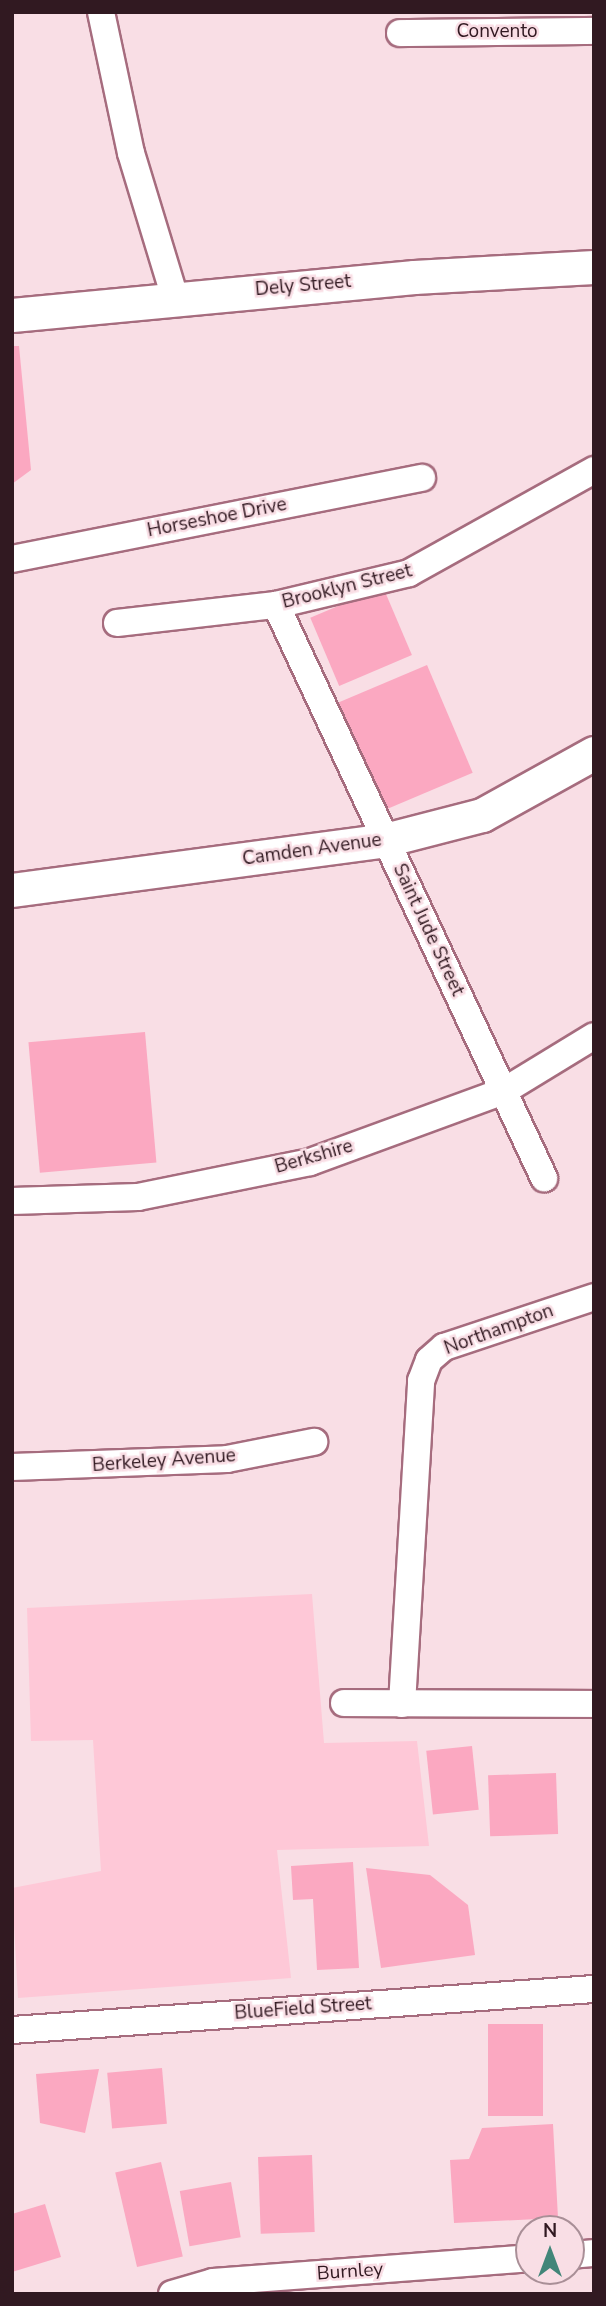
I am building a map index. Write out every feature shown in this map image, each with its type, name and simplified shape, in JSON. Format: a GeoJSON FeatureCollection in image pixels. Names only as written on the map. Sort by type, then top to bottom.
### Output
{"type":"FeatureCollection","features":[{"type":"Feature","properties":{"kind":"street"},"geometry":{"type":"LineString","coordinates":[[101,12],[131,153],[174,298]]}},
{"type":"Feature","properties":{"kind":"street","name":"Convento"},"geometry":{"type":"LineString","coordinates":[[400,33],[594,31]]}},
{"type":"Feature","properties":{"kind":"street","name":"Dely Street"},"geometry":{"type":"LineString","coordinates":[[12,315],[174,298],[594,267]]}},
{"type":"Feature","properties":{"kind":"street","name":"Brooklyn Street"},"geometry":{"type":"LineString","coordinates":[[117,623],[276,605],[409,573],[594,470]]}},
{"type":"Feature","properties":{"kind":"street","name":"Horseshoe Drive"},"geometry":{"type":"LineString","coordinates":[[12,559],[422,478]]}},
{"type":"Feature","properties":{"kind":"street","name":"Saint Jude Street"},"geometry":{"type":"LineString","coordinates":[[276,605],[544,1178]]}},
{"type":"Feature","properties":{"kind":"street","name":"Camden Avenue"},"geometry":{"type":"LineString","coordinates":[[12,890],[385,841],[482,815],[594,753]]}},
{"type":"Feature","properties":{"kind":"street","name":"Berkshire"},"geometry":{"type":"LineString","coordinates":[[12,1202],[138,1197],[310,1162],[504,1091],[594,1036]]}},
{"type":"Feature","properties":{"kind":"street","name":"Northampton"},"geometry":{"type":"LineString","coordinates":[[402,1704],[421,1381],[444,1347],[594,1297]]}},
{"type":"Feature","properties":{"kind":"street","name":"Berkeley Avenue"},"geometry":{"type":"LineString","coordinates":[[12,1467],[227,1459],[314,1442]]}},
{"type":"Feature","properties":{"kind":"street"},"geometry":{"type":"LineString","coordinates":[[344,1703],[594,1704]]}},
{"type":"Feature","properties":{"kind":"street","name":"BlueField Street"},"geometry":{"type":"LineString","coordinates":[[12,2030],[594,1989]]}},
{"type":"Feature","properties":{"kind":"street","name":"Burnley"},"geometry":{"type":"LineString","coordinates":[[172,2294],[213,2282],[515,2259]]}},
{"type":"Feature","properties":{"kind":"shaded area"},"geometry":{"type":"Polygon","coordinates":[[[312,1594],[324,1743],[417,1741],[429,1846],[277,1850],[291,1978],[18,1998],[12,1888],[101,1871],[93,1740],[31,1741],[27,1608],[312,1594]]]}},
{"type":"Feature","properties":{"kind":"building"},"geometry":{"type":"Polygon","coordinates":[[[12,346],[19,346],[31,470],[12,484],[12,346]]]}},
{"type":"Feature","properties":{"kind":"building"},"geometry":{"type":"Polygon","coordinates":[[[383,587],[412,655],[339,686],[310,618],[383,587]]]}},
{"type":"Feature","properties":{"kind":"building"},"geometry":{"type":"Polygon","coordinates":[[[427,665],[473,773],[379,813],[333,705],[427,665]]]}},
{"type":"Feature","properties":{"kind":"building"},"geometry":{"type":"Polygon","coordinates":[[[145,1032],[156,1163],[40,1173],[28,1042],[145,1032]]]}},
{"type":"Feature","properties":{"kind":"building"},"geometry":{"type":"Polygon","coordinates":[[[472,1746],[479,1810],[433,1814],[426,1751],[472,1746]]]}},
{"type":"Feature","properties":{"kind":"building"},"geometry":{"type":"Polygon","coordinates":[[[556,1773],[558,1834],[490,1836],[488,1775],[556,1773]]]}},
{"type":"Feature","properties":{"kind":"building"},"geometry":{"type":"Polygon","coordinates":[[[353,1862],[359,1968],[317,1970],[313,1899],[293,1900],[291,1866],[353,1862]]]}},
{"type":"Feature","properties":{"kind":"building"},"geometry":{"type":"Polygon","coordinates":[[[366,1868],[430,1875],[468,1905],[475,1955],[381,1968],[366,1868]]]}},
{"type":"Feature","properties":{"kind":"building"},"geometry":{"type":"Polygon","coordinates":[[[488,2024],[543,2024],[543,2116],[488,2116],[488,2024]]]}},
{"type":"Feature","properties":{"kind":"building"},"geometry":{"type":"Polygon","coordinates":[[[162,2068],[167,2124],[112,2129],[107,2073],[162,2068]]]}},
{"type":"Feature","properties":{"kind":"building"},"geometry":{"type":"Polygon","coordinates":[[[99,2069],[85,2133],[40,2123],[36,2074],[99,2069]]]}},
{"type":"Feature","properties":{"kind":"building"},"geometry":{"type":"Polygon","coordinates":[[[553,2124],[558,2215],[515,2215],[515,2220],[454,2223],[450,2160],[469,2159],[482,2128],[553,2124]]]}},
{"type":"Feature","properties":{"kind":"building"},"geometry":{"type":"Polygon","coordinates":[[[312,2155],[315,2232],[261,2234],[258,2157],[312,2155]]]}},
{"type":"Feature","properties":{"kind":"building"},"geometry":{"type":"Polygon","coordinates":[[[161,2162],[183,2257],[137,2267],[115,2173],[161,2162]]]}},
{"type":"Feature","properties":{"kind":"building"},"geometry":{"type":"Polygon","coordinates":[[[231,2182],[241,2237],[190,2246],[180,2191],[231,2182]]]}},
{"type":"Feature","properties":{"kind":"building"},"geometry":{"type":"Polygon","coordinates":[[[45,2204],[61,2257],[12,2272],[12,2214],[45,2204]]]}}]}
